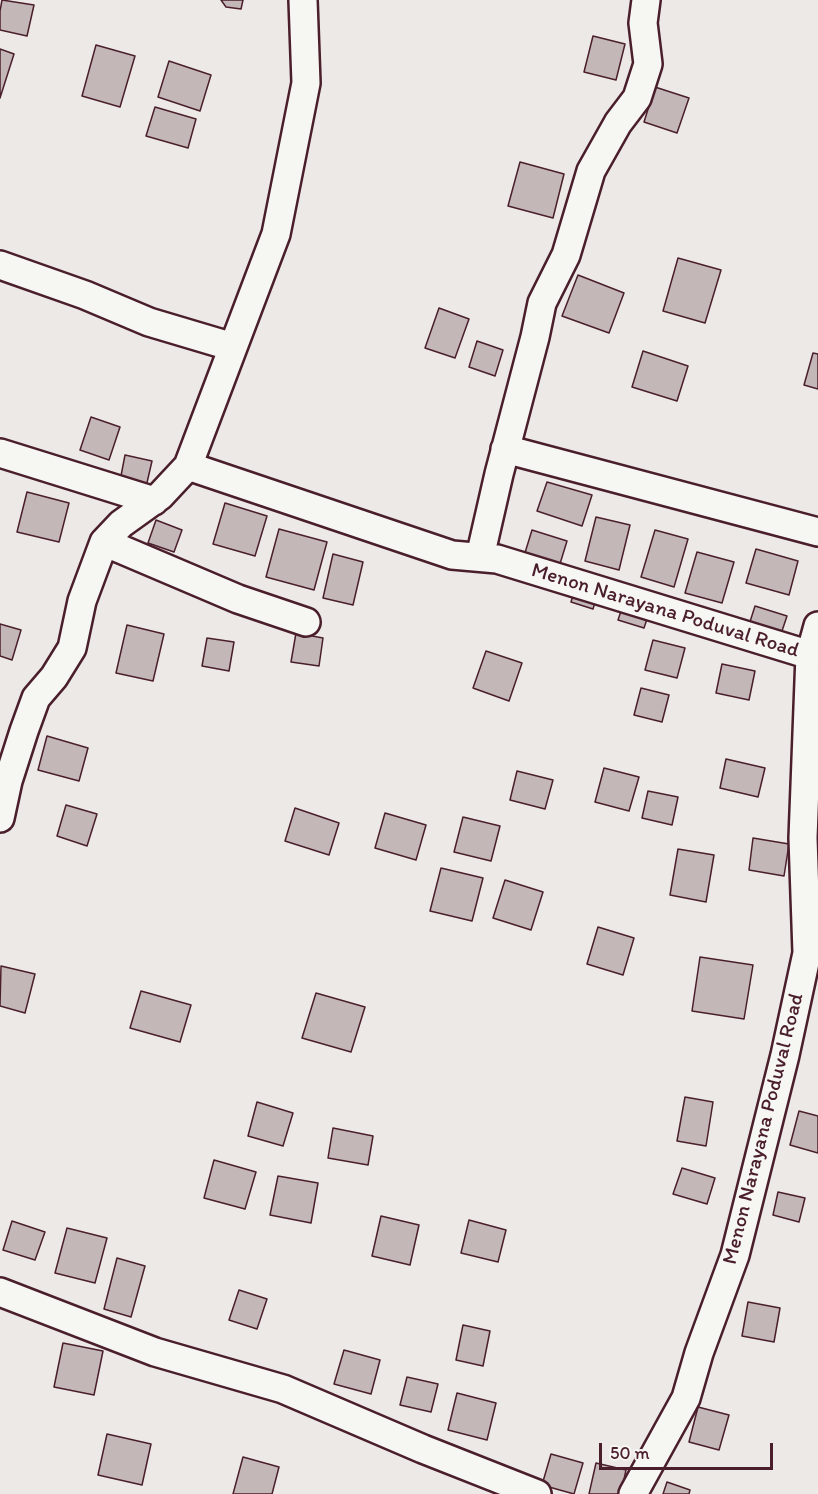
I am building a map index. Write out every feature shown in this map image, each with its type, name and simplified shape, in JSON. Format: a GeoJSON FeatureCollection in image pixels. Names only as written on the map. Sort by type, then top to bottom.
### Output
{"type":"FeatureCollection","features":[{"type":"Feature","properties":{"kind":"street"},"geometry":{"type":"LineString","coordinates":[[0,818],[8,780],[36,698],[54,677],[72,648],[82,601],[104,542],[121,524],[154,501],[188,466],[276,234],[306,83],[303,0]]}},
{"type":"Feature","properties":{"kind":"street"},"geometry":{"type":"LineString","coordinates":[[480,557],[505,449],[536,337],[542,303],[566,255],[591,171],[618,123],[637,98],[648,64],[643,23],[646,0]]}},
{"type":"Feature","properties":{"kind":"street"},"geometry":{"type":"LineString","coordinates":[[0,265],[149,322],[233,347]]}},
{"type":"Feature","properties":{"kind":"street"},"geometry":{"type":"LineString","coordinates":[[505,449],[818,532]]}},
{"type":"Feature","properties":{"kind":"street"},"geometry":{"type":"LineString","coordinates":[[0,453],[154,501]]}},
{"type":"Feature","properties":{"kind":"street","name":"Menon Narayana Poduval Road"},"geometry":{"type":"LineString","coordinates":[[188,466],[452,555],[497,559],[810,655],[810,840],[807,953],[785,1055],[735,1255],[699,1353],[686,1398],[633,1494]]}},
{"type":"Feature","properties":{"kind":"street"},"geometry":{"type":"LineString","coordinates":[[104,542],[228,595],[306,622]]}},
{"type":"Feature","properties":{"kind":"street"},"geometry":{"type":"LineString","coordinates":[[810,655],[818,626]]}},
{"type":"Feature","properties":{"kind":"street"},"geometry":{"type":"LineString","coordinates":[[0,1292],[155,1352],[283,1389],[423,1449],[537,1494]]}},
{"type":"Feature","properties":{"kind":"building"},"geometry":{"type":"Polygon","coordinates":[[[2,0],[34,5],[27,36],[0,30],[2,0]]]}},
{"type":"Feature","properties":{"kind":"building"},"geometry":{"type":"Polygon","coordinates":[[[221,0],[243,0],[241,9],[226,7],[221,0]]]}},
{"type":"Feature","properties":{"kind":"building"},"geometry":{"type":"Polygon","coordinates":[[[593,36],[625,44],[616,80],[584,72],[593,36]]]}},
{"type":"Feature","properties":{"kind":"building"},"geometry":{"type":"Polygon","coordinates":[[[96,45],[135,56],[120,107],[82,96],[96,45]]]}},
{"type":"Feature","properties":{"kind":"building"},"geometry":{"type":"Polygon","coordinates":[[[0,49],[14,54],[0,98],[0,49]]]}},
{"type":"Feature","properties":{"kind":"building"},"geometry":{"type":"Polygon","coordinates":[[[169,61],[211,75],[200,111],[158,97],[169,61]]]}},
{"type":"Feature","properties":{"kind":"building"},"geometry":{"type":"Polygon","coordinates":[[[655,87],[689,98],[677,133],[644,122],[655,87]]]}},
{"type":"Feature","properties":{"kind":"building"},"geometry":{"type":"Polygon","coordinates":[[[155,107],[196,119],[188,148],[146,136],[155,107]]]}},
{"type":"Feature","properties":{"kind":"building"},"geometry":{"type":"Polygon","coordinates":[[[520,162],[564,174],[553,218],[508,206],[520,162]]]}},
{"type":"Feature","properties":{"kind":"building"},"geometry":{"type":"Polygon","coordinates":[[[678,258],[721,270],[705,323],[663,311],[678,258]]]}},
{"type":"Feature","properties":{"kind":"building"},"geometry":{"type":"Polygon","coordinates":[[[578,275],[624,293],[609,333],[562,316],[578,275]]]}},
{"type":"Feature","properties":{"kind":"building"},"geometry":{"type":"Polygon","coordinates":[[[439,308],[469,319],[455,358],[425,348],[439,308]]]}},
{"type":"Feature","properties":{"kind":"building"},"geometry":{"type":"Polygon","coordinates":[[[477,341],[503,350],[495,376],[469,367],[477,341]]]}},
{"type":"Feature","properties":{"kind":"building"},"geometry":{"type":"Polygon","coordinates":[[[643,351],[688,366],[677,401],[632,387],[643,351]]]}},
{"type":"Feature","properties":{"kind":"building"},"geometry":{"type":"Polygon","coordinates":[[[813,353],[818,354],[818,389],[804,385],[813,353]]]}},
{"type":"Feature","properties":{"kind":"building"},"geometry":{"type":"Polygon","coordinates":[[[91,417],[120,427],[109,460],[80,450],[91,417]]]}},
{"type":"Feature","properties":{"kind":"building"},"geometry":{"type":"Polygon","coordinates":[[[125,455],[152,461],[146,487],[120,481],[125,455]]]}},
{"type":"Feature","properties":{"kind":"building"},"geometry":{"type":"Polygon","coordinates":[[[547,482],[592,495],[582,526],[537,511],[547,482]]]}},
{"type":"Feature","properties":{"kind":"building"},"geometry":{"type":"Polygon","coordinates":[[[27,492],[69,503],[59,542],[17,532],[27,492]]]}},
{"type":"Feature","properties":{"kind":"building"},"geometry":{"type":"Polygon","coordinates":[[[225,503],[267,516],[255,556],[213,544],[225,503]]]}},
{"type":"Feature","properties":{"kind":"building"},"geometry":{"type":"Polygon","coordinates":[[[596,517],[630,525],[619,570],[585,561],[596,517]]]}},
{"type":"Feature","properties":{"kind":"building"},"geometry":{"type":"Polygon","coordinates":[[[156,520],[182,530],[174,552],[148,543],[156,520]]]}},
{"type":"Feature","properties":{"kind":"building"},"geometry":{"type":"Polygon","coordinates":[[[279,529],[327,542],[314,590],[266,577],[279,529]]]}},
{"type":"Feature","properties":{"kind":"building"},"geometry":{"type":"Polygon","coordinates":[[[532,530],[567,541],[559,567],[524,556],[532,530]]]}},
{"type":"Feature","properties":{"kind":"building"},"geometry":{"type":"Polygon","coordinates":[[[655,530],[688,539],[674,587],[641,577],[655,530]]]}},
{"type":"Feature","properties":{"kind":"building"},"geometry":{"type":"Polygon","coordinates":[[[756,549],[798,561],[789,595],[746,583],[756,549]]]}},
{"type":"Feature","properties":{"kind":"building"},"geometry":{"type":"Polygon","coordinates":[[[697,552],[734,562],[722,603],[685,593],[697,552]]]}},
{"type":"Feature","properties":{"kind":"building"},"geometry":{"type":"Polygon","coordinates":[[[333,554],[363,562],[353,605],[323,598],[333,554]]]}},
{"type":"Feature","properties":{"kind":"building"},"geometry":{"type":"Polygon","coordinates":[[[575,589],[597,596],[593,609],[571,602],[575,589]]]}},
{"type":"Feature","properties":{"kind":"building"},"geometry":{"type":"Polygon","coordinates":[[[624,602],[650,610],[644,628],[618,620],[624,602]]]}},
{"type":"Feature","properties":{"kind":"building"},"geometry":{"type":"Polygon","coordinates":[[[755,606],[787,616],[780,637],[748,628],[755,606]]]}},
{"type":"Feature","properties":{"kind":"building"},"geometry":{"type":"Polygon","coordinates":[[[0,624],[21,630],[12,660],[0,656],[0,624]]]}},
{"type":"Feature","properties":{"kind":"building"},"geometry":{"type":"Polygon","coordinates":[[[127,625],[164,634],[153,681],[116,673],[127,625]]]}},
{"type":"Feature","properties":{"kind":"building"},"geometry":{"type":"Polygon","coordinates":[[[296,633],[323,638],[319,666],[291,662],[296,633]]]}},
{"type":"Feature","properties":{"kind":"building"},"geometry":{"type":"Polygon","coordinates":[[[207,638],[234,642],[229,671],[202,666],[207,638]]]}},
{"type":"Feature","properties":{"kind":"building"},"geometry":{"type":"Polygon","coordinates":[[[653,640],[685,648],[677,678],[645,670],[653,640]]]}},
{"type":"Feature","properties":{"kind":"building"},"geometry":{"type":"Polygon","coordinates":[[[486,651],[522,663],[509,701],[473,688],[486,651]]]}},
{"type":"Feature","properties":{"kind":"building"},"geometry":{"type":"Polygon","coordinates":[[[722,664],[755,671],[749,700],[716,693],[722,664]]]}},
{"type":"Feature","properties":{"kind":"building"},"geometry":{"type":"Polygon","coordinates":[[[641,688],[669,695],[662,722],[634,715],[641,688]]]}},
{"type":"Feature","properties":{"kind":"building"},"geometry":{"type":"Polygon","coordinates":[[[47,736],[88,748],[79,781],[38,770],[47,736]]]}},
{"type":"Feature","properties":{"kind":"building"},"geometry":{"type":"Polygon","coordinates":[[[726,759],[765,768],[758,797],[720,788],[726,759]]]}},
{"type":"Feature","properties":{"kind":"building"},"geometry":{"type":"Polygon","coordinates":[[[604,768],[639,777],[629,811],[595,802],[604,768]]]}},
{"type":"Feature","properties":{"kind":"building"},"geometry":{"type":"Polygon","coordinates":[[[517,771],[553,780],[545,809],[510,800],[517,771]]]}},
{"type":"Feature","properties":{"kind":"building"},"geometry":{"type":"Polygon","coordinates":[[[648,791],[678,797],[672,825],[642,818],[648,791]]]}},
{"type":"Feature","properties":{"kind":"building"},"geometry":{"type":"Polygon","coordinates":[[[66,805],[97,814],[87,846],[57,836],[66,805]]]}},
{"type":"Feature","properties":{"kind":"building"},"geometry":{"type":"Polygon","coordinates":[[[295,808],[339,823],[329,855],[285,841],[295,808]]]}},
{"type":"Feature","properties":{"kind":"building"},"geometry":{"type":"Polygon","coordinates":[[[385,813],[426,825],[416,860],[375,848],[385,813]]]}},
{"type":"Feature","properties":{"kind":"building"},"geometry":{"type":"Polygon","coordinates":[[[463,817],[500,826],[491,861],[454,852],[463,817]]]}},
{"type":"Feature","properties":{"kind":"building"},"geometry":{"type":"Polygon","coordinates":[[[753,838],[789,844],[784,876],[749,870],[753,838]]]}},
{"type":"Feature","properties":{"kind":"building"},"geometry":{"type":"Polygon","coordinates":[[[678,849],[714,855],[706,902],[670,895],[678,849]]]}},
{"type":"Feature","properties":{"kind":"building"},"geometry":{"type":"Polygon","coordinates":[[[441,868],[483,878],[472,921],[430,911],[441,868]]]}},
{"type":"Feature","properties":{"kind":"building"},"geometry":{"type":"Polygon","coordinates":[[[505,880],[543,892],[531,930],[493,918],[505,880]]]}},
{"type":"Feature","properties":{"kind":"building"},"geometry":{"type":"Polygon","coordinates":[[[598,927],[634,938],[623,975],[587,964],[598,927]]]}},
{"type":"Feature","properties":{"kind":"building"},"geometry":{"type":"Polygon","coordinates":[[[700,957],[753,965],[744,1019],[692,1011],[700,957]]]}},
{"type":"Feature","properties":{"kind":"building"},"geometry":{"type":"Polygon","coordinates":[[[1,966],[35,974],[25,1013],[0,1006],[1,966]]]}},
{"type":"Feature","properties":{"kind":"building"},"geometry":{"type":"Polygon","coordinates":[[[141,991],[191,1005],[180,1042],[130,1028],[141,991]]]}},
{"type":"Feature","properties":{"kind":"building"},"geometry":{"type":"Polygon","coordinates":[[[316,993],[365,1007],[351,1052],[302,1038],[316,993]]]}},
{"type":"Feature","properties":{"kind":"building"},"geometry":{"type":"Polygon","coordinates":[[[685,1097],[713,1102],[706,1146],[677,1141],[685,1097]]]}},
{"type":"Feature","properties":{"kind":"building"},"geometry":{"type":"Polygon","coordinates":[[[257,1102],[293,1113],[283,1146],[248,1136],[257,1102]]]}},
{"type":"Feature","properties":{"kind":"building"},"geometry":{"type":"Polygon","coordinates":[[[799,1111],[818,1116],[818,1153],[790,1145],[799,1111]]]}},
{"type":"Feature","properties":{"kind":"building"},"geometry":{"type":"Polygon","coordinates":[[[333,1128],[373,1136],[368,1165],[328,1158],[333,1128]]]}},
{"type":"Feature","properties":{"kind":"building"},"geometry":{"type":"Polygon","coordinates":[[[214,1160],[256,1172],[245,1209],[204,1198],[214,1160]]]}},
{"type":"Feature","properties":{"kind":"building"},"geometry":{"type":"Polygon","coordinates":[[[682,1168],[715,1178],[707,1204],[673,1194],[682,1168]]]}},
{"type":"Feature","properties":{"kind":"building"},"geometry":{"type":"Polygon","coordinates":[[[278,1176],[318,1183],[311,1223],[270,1215],[278,1176]]]}},
{"type":"Feature","properties":{"kind":"building"},"geometry":{"type":"Polygon","coordinates":[[[778,1192],[805,1198],[799,1222],[773,1215],[778,1192]]]}},
{"type":"Feature","properties":{"kind":"building"},"geometry":{"type":"Polygon","coordinates":[[[381,1216],[419,1225],[410,1265],[372,1256],[381,1216]]]}},
{"type":"Feature","properties":{"kind":"building"},"geometry":{"type":"Polygon","coordinates":[[[469,1220],[506,1230],[498,1262],[461,1253],[469,1220]]]}},
{"type":"Feature","properties":{"kind":"building"},"geometry":{"type":"Polygon","coordinates":[[[12,1221],[45,1232],[35,1260],[3,1250],[12,1221]]]}},
{"type":"Feature","properties":{"kind":"building"},"geometry":{"type":"Polygon","coordinates":[[[67,1228],[107,1238],[95,1283],[55,1273],[67,1228]]]}},
{"type":"Feature","properties":{"kind":"building"},"geometry":{"type":"Polygon","coordinates":[[[117,1258],[145,1266],[131,1317],[104,1309],[117,1258]]]}},
{"type":"Feature","properties":{"kind":"building"},"geometry":{"type":"Polygon","coordinates":[[[239,1290],[267,1299],[257,1329],[229,1320],[239,1290]]]}},
{"type":"Feature","properties":{"kind":"building"},"geometry":{"type":"Polygon","coordinates":[[[748,1302],[780,1308],[774,1342],[742,1336],[748,1302]]]}},
{"type":"Feature","properties":{"kind":"building"},"geometry":{"type":"Polygon","coordinates":[[[463,1325],[490,1331],[483,1366],[456,1360],[463,1325]]]}},
{"type":"Feature","properties":{"kind":"building"},"geometry":{"type":"Polygon","coordinates":[[[63,1343],[103,1351],[94,1395],[54,1387],[63,1343]]]}},
{"type":"Feature","properties":{"kind":"building"},"geometry":{"type":"Polygon","coordinates":[[[344,1350],[380,1360],[371,1394],[334,1384],[344,1350]]]}},
{"type":"Feature","properties":{"kind":"building"},"geometry":{"type":"Polygon","coordinates":[[[407,1377],[438,1384],[431,1412],[400,1405],[407,1377]]]}},
{"type":"Feature","properties":{"kind":"building"},"geometry":{"type":"Polygon","coordinates":[[[457,1393],[496,1403],[487,1440],[448,1430],[457,1393]]]}},
{"type":"Feature","properties":{"kind":"building"},"geometry":{"type":"Polygon","coordinates":[[[698,1407],[729,1415],[719,1450],[689,1442],[698,1407]]]}},
{"type":"Feature","properties":{"kind":"building"},"geometry":{"type":"Polygon","coordinates":[[[107,1434],[151,1444],[142,1485],[98,1475],[107,1434]]]}},
{"type":"Feature","properties":{"kind":"building"},"geometry":{"type":"Polygon","coordinates":[[[551,1454],[583,1463],[574,1494],[542,1485],[551,1454]]]}},
{"type":"Feature","properties":{"kind":"building"},"geometry":{"type":"Polygon","coordinates":[[[243,1457],[279,1467],[272,1494],[233,1494],[243,1457]]]}},
{"type":"Feature","properties":{"kind":"building"},"geometry":{"type":"Polygon","coordinates":[[[596,1463],[626,1470],[621,1494],[589,1494],[596,1463]]]}},
{"type":"Feature","properties":{"kind":"building"},"geometry":{"type":"Polygon","coordinates":[[[667,1482],[690,1490],[689,1494],[663,1494],[667,1482]]]}}]}
